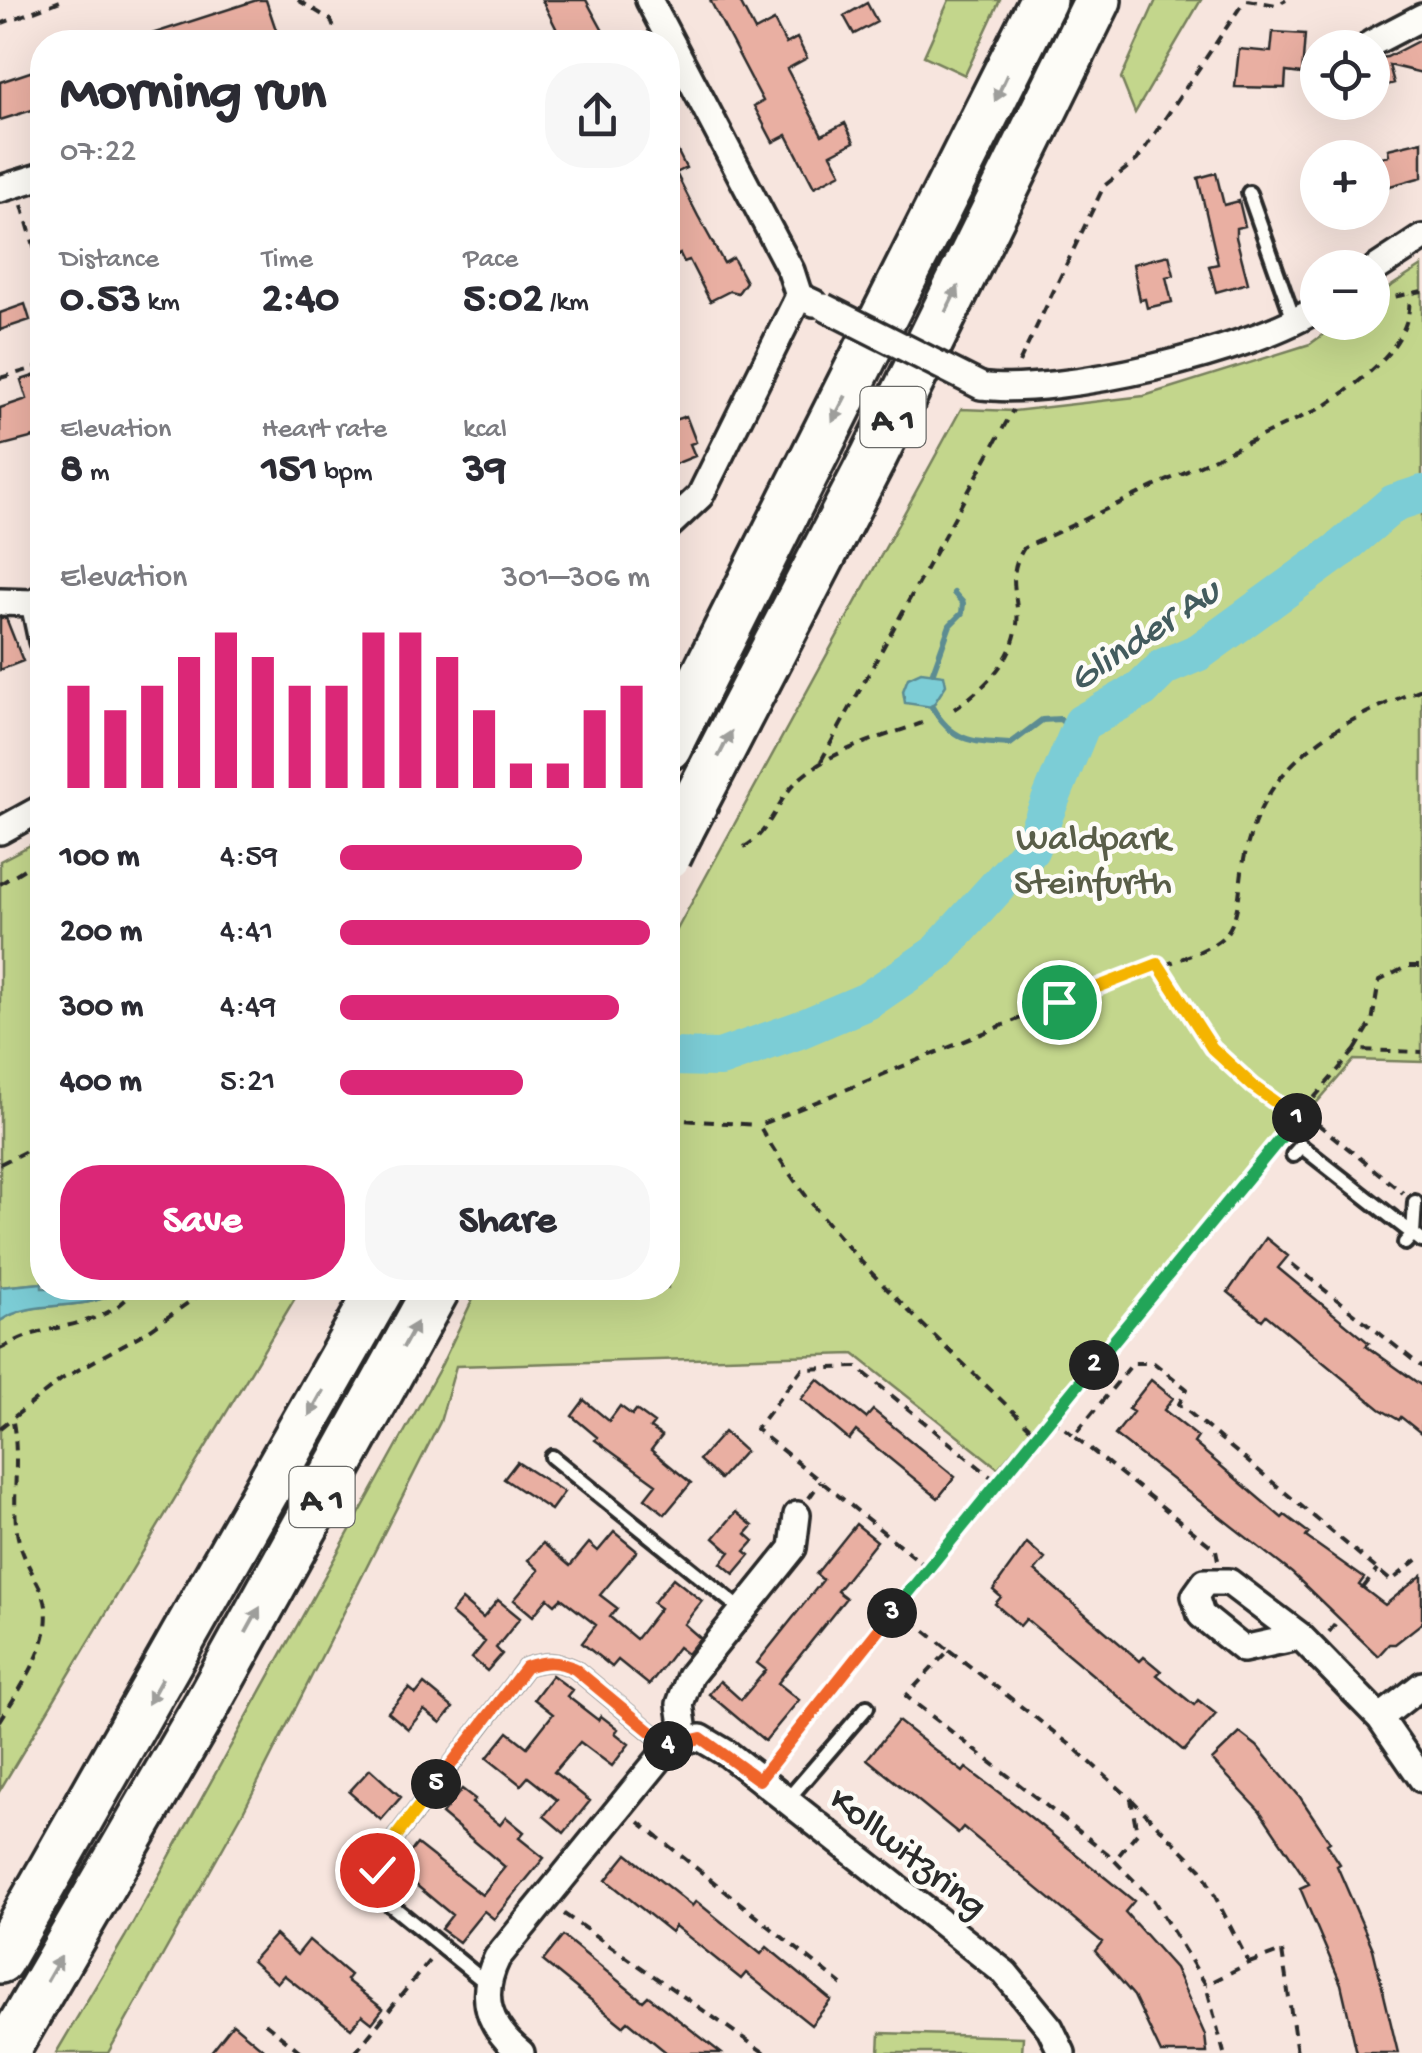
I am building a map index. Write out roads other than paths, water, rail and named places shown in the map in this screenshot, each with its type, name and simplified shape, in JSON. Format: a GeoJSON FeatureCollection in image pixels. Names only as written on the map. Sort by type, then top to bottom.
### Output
{"type":"FeatureCollection","features":[{"type":"Feature","properties":{"kind":"highway","name":"A 1"},"geometry":{"type":"LineString","coordinates":[[680,723],[1043,0]]}},
{"type":"Feature","properties":{"kind":"highway","name":"A 1"},"geometry":{"type":"LineString","coordinates":[[680,831],[874,456],[1098,0]]}},
{"type":"Feature","properties":{"kind":"highway","name":"A 1"},"geometry":{"type":"LineString","coordinates":[[0,1960],[374,1300]]}},
{"type":"Feature","properties":{"kind":"highway","name":"A 1"},"geometry":{"type":"LineString","coordinates":[[5,2053],[206,1706],[429,1300]]}},
{"type":"Feature","properties":{"kind":"street"},"geometry":{"type":"LineString","coordinates":[[650,0],[666,30]]}},
{"type":"Feature","properties":{"kind":"street"},"geometry":{"type":"LineString","coordinates":[[1390,34],[1422,17]]}},
{"type":"Feature","properties":{"kind":"street"},"geometry":{"type":"LineString","coordinates":[[680,57],[792,270],[799,296],[700,496],[680,515]]}},
{"type":"Feature","properties":{"kind":"street"},"geometry":{"type":"LineString","coordinates":[[1390,259],[1422,238]]}},
{"type":"Feature","properties":{"kind":"street"},"geometry":{"type":"LineString","coordinates":[[799,296],[1005,388],[1144,371],[1300,320]]}},
{"type":"Feature","properties":{"kind":"street"},"geometry":{"type":"LineString","coordinates":[[0,602],[30,600]]}},
{"type":"Feature","properties":{"kind":"street"},"geometry":{"type":"LineString","coordinates":[[0,831],[30,815]]}},
{"type":"Feature","properties":{"kind":"street"},"geometry":{"type":"LineString","coordinates":[[521,2053],[495,2023],[486,1982],[496,1958],[677,1743],[680,1704],[690,1676],[793,1548],[797,1515]]}},
{"type":"Feature","properties":{"kind":"street"},"geometry":{"type":"LineString","coordinates":[[1298,1637],[1244,1649],[1200,1615],[1195,1596],[1205,1582],[1220,1579],[1298,1637],[1380,1718],[1422,1779]]}},
{"type":"Feature","properties":{"kind":"street"},"geometry":{"type":"LineString","coordinates":[[1380,1718],[1422,1684]]}},
{"type":"Feature","properties":{"kind":"street","name":"Kollwitzring"},"geometry":{"type":"LineString","coordinates":[[677,1743],[701,1738],[787,1800],[1005,1974],[1050,2028],[1062,2053]]}},
{"type":"Feature","properties":{"kind":"lane"},"geometry":{"type":"LineString","coordinates":[[1249,193],[1295,323]]}},
{"type":"Feature","properties":{"kind":"lane"},"geometry":{"type":"LineString","coordinates":[[1294,1155],[1301,1146],[1413,1239]]}},
{"type":"Feature","properties":{"kind":"lane"},"geometry":{"type":"LineString","coordinates":[[1413,1239],[1415,1202]]}},
{"type":"Feature","properties":{"kind":"lane"},"geometry":{"type":"LineString","coordinates":[[552,1457],[743,1611]]}},
{"type":"Feature","properties":{"kind":"lane"},"geometry":{"type":"LineString","coordinates":[[486,1982],[386,1902],[378,1885],[377,1870],[385,1851],[526,1667],[544,1661],[560,1662],[575,1669],[677,1743]]}},
{"type":"Feature","properties":{"kind":"lane"},"geometry":{"type":"LineString","coordinates":[[787,1800],[867,1707]]}},
{"type":"Feature","properties":{"kind":"water"},"geometry":{"type":"Polygon","coordinates":[[[921,672],[944,675],[946,685],[932,707],[905,703],[903,691],[908,678],[921,672]]]}},
{"type":"Feature","properties":{"kind":"water"},"geometry":{"type":"Polygon","coordinates":[[[30,1284],[30,1300],[97,1300],[30,1309],[0,1321],[0,1287],[30,1284]]]}},
{"type":"Feature","properties":{"kind":"waterway","name":"Glinder Au"},"geometry":{"type":"LineString","coordinates":[[680,1057],[720,1058],[799,1030],[867,1001],[936,954],[1030,850],[1082,723],[1142,689],[1164,667],[1199,652],[1338,551],[1394,503],[1422,494]]}},
{"type":"Feature","properties":{"kind":"waterway"},"geometry":{"type":"LineString","coordinates":[[933,672],[950,625],[962,613],[963,603],[954,593]]}},
{"type":"Feature","properties":{"kind":"waterway"},"geometry":{"type":"LineString","coordinates":[[932,707],[955,734],[974,741],[1010,744],[1042,720],[1060,719],[1070,728],[1075,742]]}},
{"type":"Feature","properties":{"kind":"park label","name":"Waldpark Steinfurth"},"geometry":{"type":"Point","coordinates":[1093,857]}}]}
